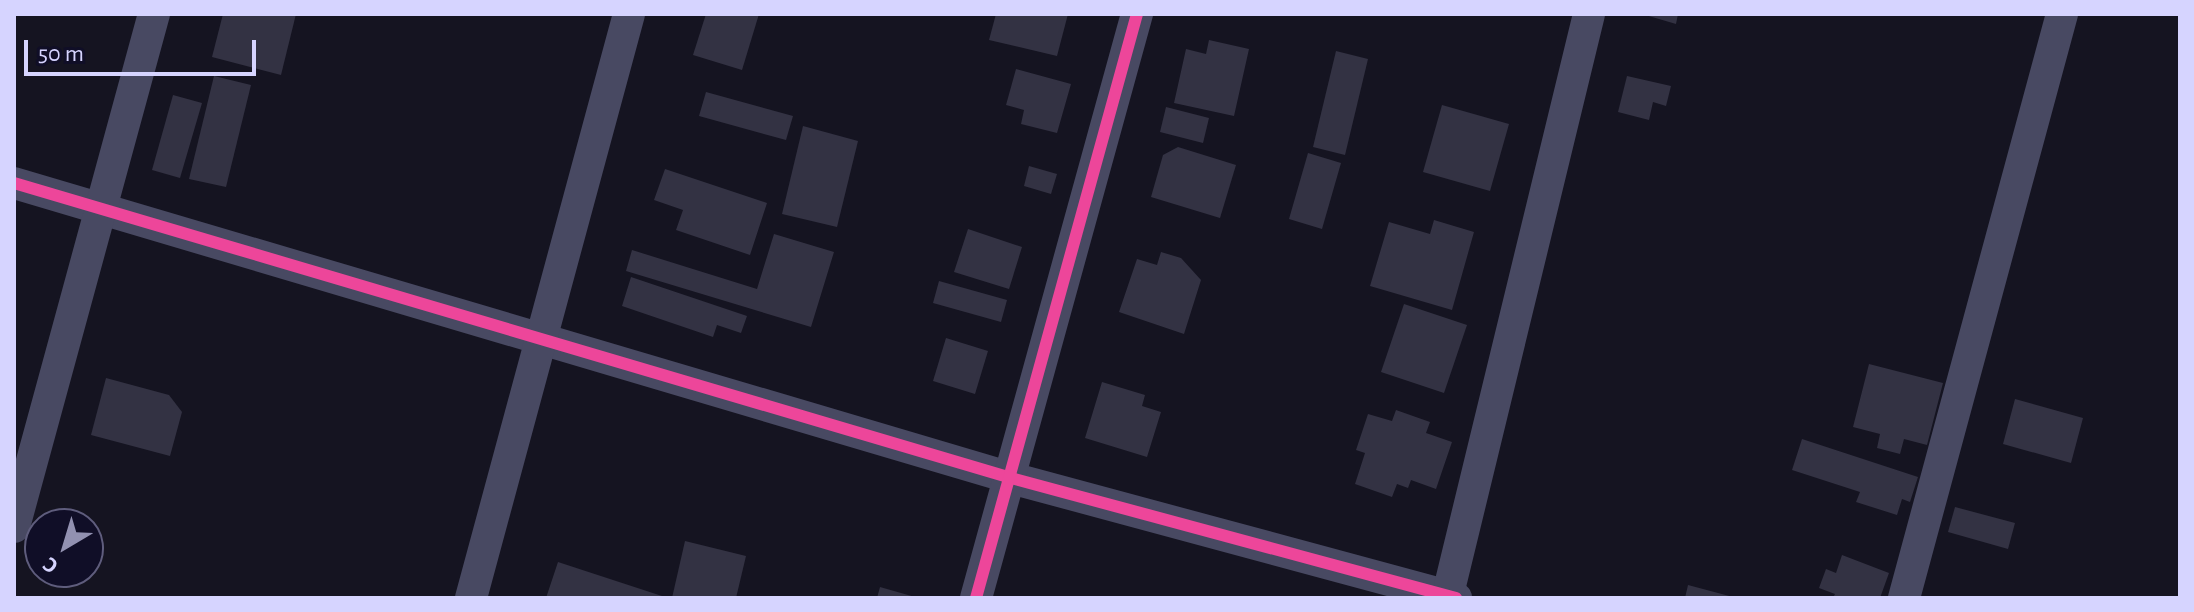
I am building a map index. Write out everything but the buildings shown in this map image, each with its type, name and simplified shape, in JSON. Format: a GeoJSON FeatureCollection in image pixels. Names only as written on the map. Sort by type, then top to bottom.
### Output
{"type":"FeatureCollection","features":[{"type":"Feature","properties":{"kind":"street"},"geometry":{"type":"LineString","coordinates":[[14,527],[103,211],[154,14]]}},
{"type":"Feature","properties":{"kind":"street"},"geometry":{"type":"LineString","coordinates":[[471,598],[629,14]]}},
{"type":"Feature","properties":{"kind":"street"},"geometry":{"type":"LineString","coordinates":[[976,598],[1137,14]]}},
{"type":"Feature","properties":{"kind":"street"},"geometry":{"type":"LineString","coordinates":[[14,183],[1011,478],[1450,597],[1589,14]]}},
{"type":"Feature","properties":{"kind":"street"},"geometry":{"type":"LineString","coordinates":[[1904,598],[2062,14]]}},
{"type":"Feature","properties":{"kind":"cycle path"},"geometry":{"type":"LineString","coordinates":[[976,598],[1137,14]]}},
{"type":"Feature","properties":{"kind":"cycle path"},"geometry":{"type":"LineString","coordinates":[[14,183],[1011,478],[1456,598]]}}]}
